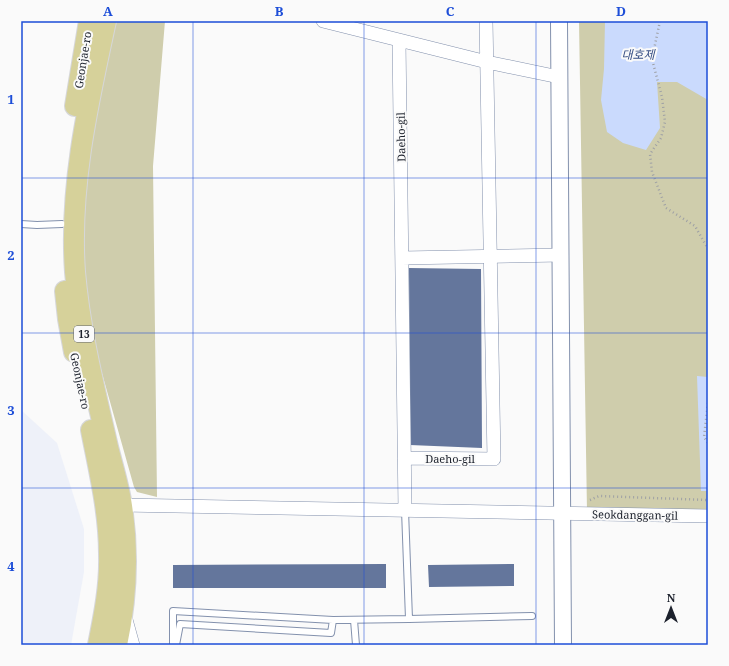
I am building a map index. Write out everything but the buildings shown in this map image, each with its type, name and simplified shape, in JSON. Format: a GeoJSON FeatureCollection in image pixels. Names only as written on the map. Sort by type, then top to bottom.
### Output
{"type":"FeatureCollection","features":[{"type":"Feature","properties":{"kind":"main road","name":"Geonjae-ro"},"geometry":{"type":"LineString","coordinates":[[89,21],[68,152],[62,224],[63,278],[68,319],[106,505],[110,554],[105,611],[98,645]]}},
{"type":"Feature","properties":{"kind":"main road","name":"Geonjae-ro"},"geometry":{"type":"LineString","coordinates":[[106,21],[83,127],[75,203],[75,260],[80,309],[93,382],[122,505],[127,565],[124,611],[117,645]]}},
{"type":"Feature","properties":{"kind":"street"},"geometry":{"type":"LineString","coordinates":[[326,21],[487,62],[559,77]]}},
{"type":"Feature","properties":{"kind":"street","name":"Daeho-gil"},"geometry":{"type":"LineString","coordinates":[[400,41],[404,458],[494,459],[486,21]]}},
{"type":"Feature","properties":{"kind":"street"},"geometry":{"type":"LineString","coordinates":[[558,21],[563,645]]}},
{"type":"Feature","properties":{"kind":"street"},"geometry":{"type":"LineString","coordinates":[[402,258],[560,256]]}},
{"type":"Feature","properties":{"kind":"street"},"geometry":{"type":"LineString","coordinates":[[404,458],[405,510]]}},
{"type":"Feature","properties":{"kind":"street","name":"Seokdanggan-gil"},"geometry":{"type":"LineString","coordinates":[[122,505],[708,516]]}},
{"type":"Feature","properties":{"kind":"street","name":"Geonjae-ro"},"geometry":{"type":"LineString","coordinates":[[124,611],[133,645]]}},
{"type":"Feature","properties":{"kind":"lane"},"geometry":{"type":"LineString","coordinates":[[21,224],[62,224]]}},
{"type":"Feature","properties":{"kind":"lane"},"geometry":{"type":"LineString","coordinates":[[405,510],[409,619]]}},
{"type":"Feature","properties":{"kind":"lane"},"geometry":{"type":"LineString","coordinates":[[173,645],[173,611],[333,620],[532,616]]}},
{"type":"Feature","properties":{"kind":"lane"},"geometry":{"type":"LineString","coordinates":[[176,645],[180,624],[331,633],[333,620]]}},
{"type":"Feature","properties":{"kind":"lane"},"geometry":{"type":"LineString","coordinates":[[354,620],[356,645]]}},
{"type":"Feature","properties":{"kind":"path"},"geometry":{"type":"LineString","coordinates":[[660,21],[652,59],[662,97],[665,122],[661,138],[650,154],[652,172],[666,208],[695,226],[708,249]]}},
{"type":"Feature","properties":{"kind":"path"},"geometry":{"type":"LineString","coordinates":[[708,403],[704,437],[708,443]]}},
{"type":"Feature","properties":{"kind":"path"},"geometry":{"type":"LineString","coordinates":[[587,502],[599,496],[708,500]]}},
{"type":"Feature","properties":{"kind":"shaded area"},"geometry":{"type":"Polygon","coordinates":[[[109,21],[165,21],[153,166],[157,497],[137,492],[134,487],[87,320],[80,221],[109,21]]]}},
{"type":"Feature","properties":{"kind":"shaded area"},"geometry":{"type":"Polygon","coordinates":[[[579,21],[708,21],[708,512],[587,511],[579,21]]]}},
{"type":"Feature","properties":{"kind":"shaded area"},"geometry":{"type":"Polygon","coordinates":[[[21,410],[57,443],[84,529],[84,572],[71,645],[21,645],[21,410]]]}},
{"type":"Feature","properties":{"kind":"water","name":"대호제"},"geometry":{"type":"Polygon","coordinates":[[[605,21],[708,21],[708,100],[677,82],[657,82],[660,128],[646,150],[623,143],[607,132],[601,100],[604,69],[605,21]]]}},
{"type":"Feature","properties":{"kind":"water"},"geometry":{"type":"Polygon","coordinates":[[[697,376],[708,377],[708,491],[701,491],[697,376]]]}}]}
